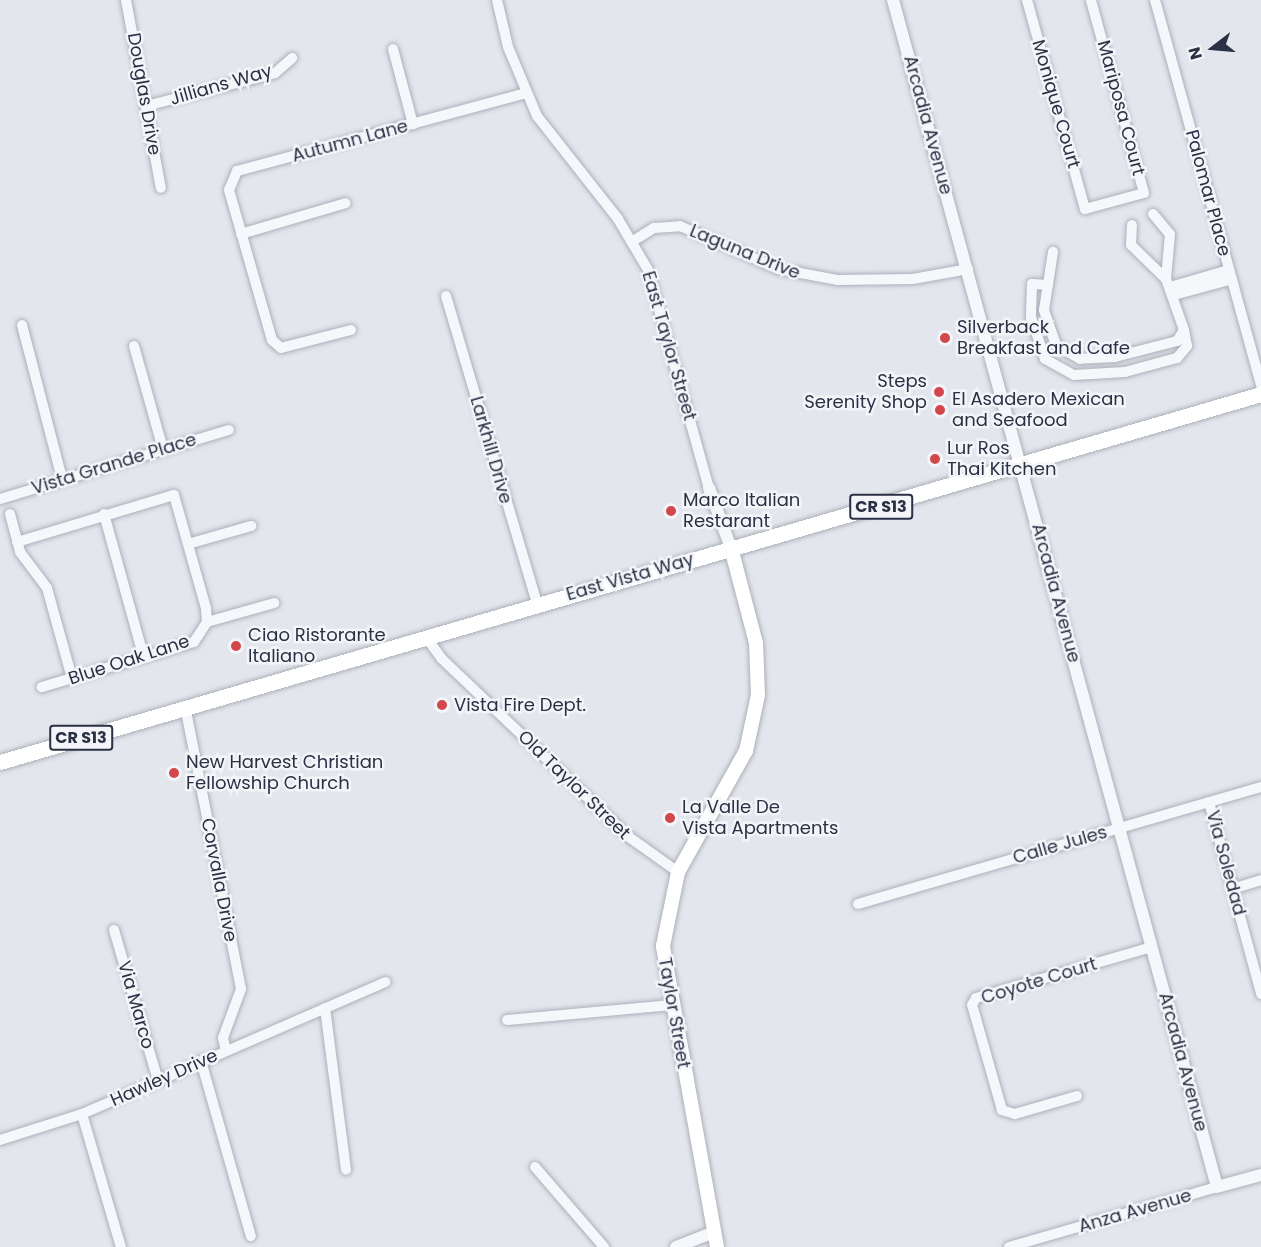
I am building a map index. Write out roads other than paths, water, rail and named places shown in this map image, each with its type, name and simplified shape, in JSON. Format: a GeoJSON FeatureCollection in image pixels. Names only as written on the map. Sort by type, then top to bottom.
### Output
{"type":"FeatureCollection","features":[{"type":"Feature","properties":{"kind":"main road","name":"East Vista Way"},"geometry":{"type":"LineString","coordinates":[[0,762],[731,548],[1022,468],[1261,394]]}},
{"type":"Feature","properties":{"kind":"main road","name":"Taylor Street"},"geometry":{"type":"LineString","coordinates":[[717,1247],[663,946],[678,872],[746,751],[758,695],[756,643],[731,548]]}},
{"type":"Feature","properties":{"kind":"street","name":"Douglas Drive"},"geometry":{"type":"LineString","coordinates":[[126,0],[161,188]]}},
{"type":"Feature","properties":{"kind":"street","name":"East Taylor Street"},"geometry":{"type":"LineString","coordinates":[[497,0],[526,93],[551,138],[633,241],[665,324],[709,488],[731,548]]}},
{"type":"Feature","properties":{"kind":"street","name":"Arcadia Avenue"},"geometry":{"type":"LineString","coordinates":[[893,0],[1217,1187]]}},
{"type":"Feature","properties":{"kind":"street","name":"Monique Court"},"geometry":{"type":"LineString","coordinates":[[1027,0],[1085,209]]}},
{"type":"Feature","properties":{"kind":"street","name":"Mariposa Court"},"geometry":{"type":"LineString","coordinates":[[1085,209],[1144,193],[1091,0]]}},
{"type":"Feature","properties":{"kind":"street","name":"Palomar Place"},"geometry":{"type":"LineString","coordinates":[[1155,0],[1261,386]]}},
{"type":"Feature","properties":{"kind":"street"},"geometry":{"type":"LineString","coordinates":[[393,49],[413,124]]}},
{"type":"Feature","properties":{"kind":"street","name":"Jillians Way"},"geometry":{"type":"LineString","coordinates":[[146,106],[275,73],[292,58]]}},
{"type":"Feature","properties":{"kind":"street","name":"Autumn Lane"},"geometry":{"type":"LineString","coordinates":[[351,330],[281,348],[272,340],[229,190],[237,171],[526,93]]}},
{"type":"Feature","properties":{"kind":"street"},"geometry":{"type":"LineString","coordinates":[[241,234],[346,203]]}},
{"type":"Feature","properties":{"kind":"street"},"geometry":{"type":"LineString","coordinates":[[1048,285],[1032,284],[1030,311],[1040,346],[1045,358],[1074,375],[1125,372],[1176,358],[1186,346],[1184,330],[1170,287],[1170,234],[1153,214]]}},
{"type":"Feature","properties":{"kind":"street"},"geometry":{"type":"LineString","coordinates":[[1132,225],[1131,245],[1170,287]]}},
{"type":"Feature","properties":{"kind":"street","name":"Laguna Drive"},"geometry":{"type":"LineString","coordinates":[[633,241],[654,228],[680,226],[779,269],[837,280],[914,279],[968,269]]}},
{"type":"Feature","properties":{"kind":"street"},"geometry":{"type":"LineString","coordinates":[[1053,252],[1044,310],[1053,340],[1080,359],[1119,356],[1171,343],[1184,330]]}},
{"type":"Feature","properties":{"kind":"street"},"geometry":{"type":"LineString","coordinates":[[1170,287],[1230,274]]}},
{"type":"Feature","properties":{"kind":"street","name":"Larkhill Drive"},"geometry":{"type":"LineString","coordinates":[[446,296],[537,604]]}},
{"type":"Feature","properties":{"kind":"street"},"geometry":{"type":"LineString","coordinates":[[22,325],[62,479]]}},
{"type":"Feature","properties":{"kind":"street"},"geometry":{"type":"LineString","coordinates":[[134,346],[163,449]]}},
{"type":"Feature","properties":{"kind":"street","name":"Vista Grande Place"},"geometry":{"type":"LineString","coordinates":[[0,499],[229,430]]}},
{"type":"Feature","properties":{"kind":"street"},"geometry":{"type":"LineString","coordinates":[[17,542],[104,514],[174,495],[207,622],[274,603]]}},
{"type":"Feature","properties":{"kind":"street"},"geometry":{"type":"LineString","coordinates":[[10,514],[17,542],[46,588],[72,678]]}},
{"type":"Feature","properties":{"kind":"street"},"geometry":{"type":"LineString","coordinates":[[104,514],[144,658]]}},
{"type":"Feature","properties":{"kind":"street"},"geometry":{"type":"LineString","coordinates":[[188,544],[251,526]]}},
{"type":"Feature","properties":{"kind":"street","name":"Blue Oak Lane"},"geometry":{"type":"LineString","coordinates":[[42,687],[194,642],[207,622]]}},
{"type":"Feature","properties":{"kind":"street","name":"Old Taylor Street"},"geometry":{"type":"LineString","coordinates":[[426,638],[442,659],[629,837],[678,872]]}},
{"type":"Feature","properties":{"kind":"street","name":"Corvalla Drive"},"geometry":{"type":"LineString","coordinates":[[185,706],[241,989],[223,1038],[226,1051]]}},
{"type":"Feature","properties":{"kind":"street","name":"Calle Jules"},"geometry":{"type":"LineString","coordinates":[[858,904],[1261,787]]}},
{"type":"Feature","properties":{"kind":"street","name":"Via Soledad"},"geometry":{"type":"LineString","coordinates":[[1209,802],[1232,889],[1258,971],[1261,994]]}},
{"type":"Feature","properties":{"kind":"street"},"geometry":{"type":"LineString","coordinates":[[1232,889],[1261,880]]}},
{"type":"Feature","properties":{"kind":"street","name":"Via Marco"},"geometry":{"type":"LineString","coordinates":[[114,930],[158,1080]]}},
{"type":"Feature","properties":{"kind":"street","name":"Coyote Court"},"geometry":{"type":"LineString","coordinates":[[1077,1096],[1015,1114],[1002,1110],[972,1005],[976,998],[1152,947]]}},
{"type":"Feature","properties":{"kind":"street","name":"Hawley Drive"},"geometry":{"type":"LineString","coordinates":[[0,1140],[82,1114],[386,982]]}},
{"type":"Feature","properties":{"kind":"street"},"geometry":{"type":"LineString","coordinates":[[507,1020],[672,1005]]}},
{"type":"Feature","properties":{"kind":"street"},"geometry":{"type":"LineString","coordinates":[[325,1008],[346,1170]]}},
{"type":"Feature","properties":{"kind":"street"},"geometry":{"type":"LineString","coordinates":[[201,1061],[252,1236]]}},
{"type":"Feature","properties":{"kind":"street"},"geometry":{"type":"LineString","coordinates":[[82,1114],[121,1247]]}},
{"type":"Feature","properties":{"kind":"street"},"geometry":{"type":"LineString","coordinates":[[535,1167],[604,1247]]}},
{"type":"Feature","properties":{"kind":"street","name":"Anza Avenue"},"geometry":{"type":"LineString","coordinates":[[1009,1247],[1261,1174]]}},
{"type":"Feature","properties":{"kind":"street"},"geometry":{"type":"LineString","coordinates":[[676,1247],[714,1232]]}},
{"type":"Feature","properties":{"kind":"place","name":"Silverback Breakfast and Cafe"},"geometry":{"type":"Point","coordinates":[945,338]}},
{"type":"Feature","properties":{"kind":"place","name":"Steps Serenity Shop"},"geometry":{"type":"Point","coordinates":[939,392]}},
{"type":"Feature","properties":{"kind":"place","name":"El Asadero Mexican and Seafood"},"geometry":{"type":"Point","coordinates":[940,410]}},
{"type":"Feature","properties":{"kind":"place","name":"Lur Ros Thai Kitchen"},"geometry":{"type":"Point","coordinates":[935,459]}},
{"type":"Feature","properties":{"kind":"place","name":"Marco Italian Restarant"},"geometry":{"type":"Point","coordinates":[671,511]}},
{"type":"Feature","properties":{"kind":"place","name":"Ciao Ristorante Italiano"},"geometry":{"type":"Point","coordinates":[236,646]}},
{"type":"Feature","properties":{"kind":"place","name":"Vista Fire Dept."},"geometry":{"type":"Point","coordinates":[442,705]}},
{"type":"Feature","properties":{"kind":"place","name":"New Harvest Christian Fellowship Church"},"geometry":{"type":"Point","coordinates":[174,773]}},
{"type":"Feature","properties":{"kind":"place","name":"La Valle De Vista Apartments"},"geometry":{"type":"Point","coordinates":[670,818]}}]}
